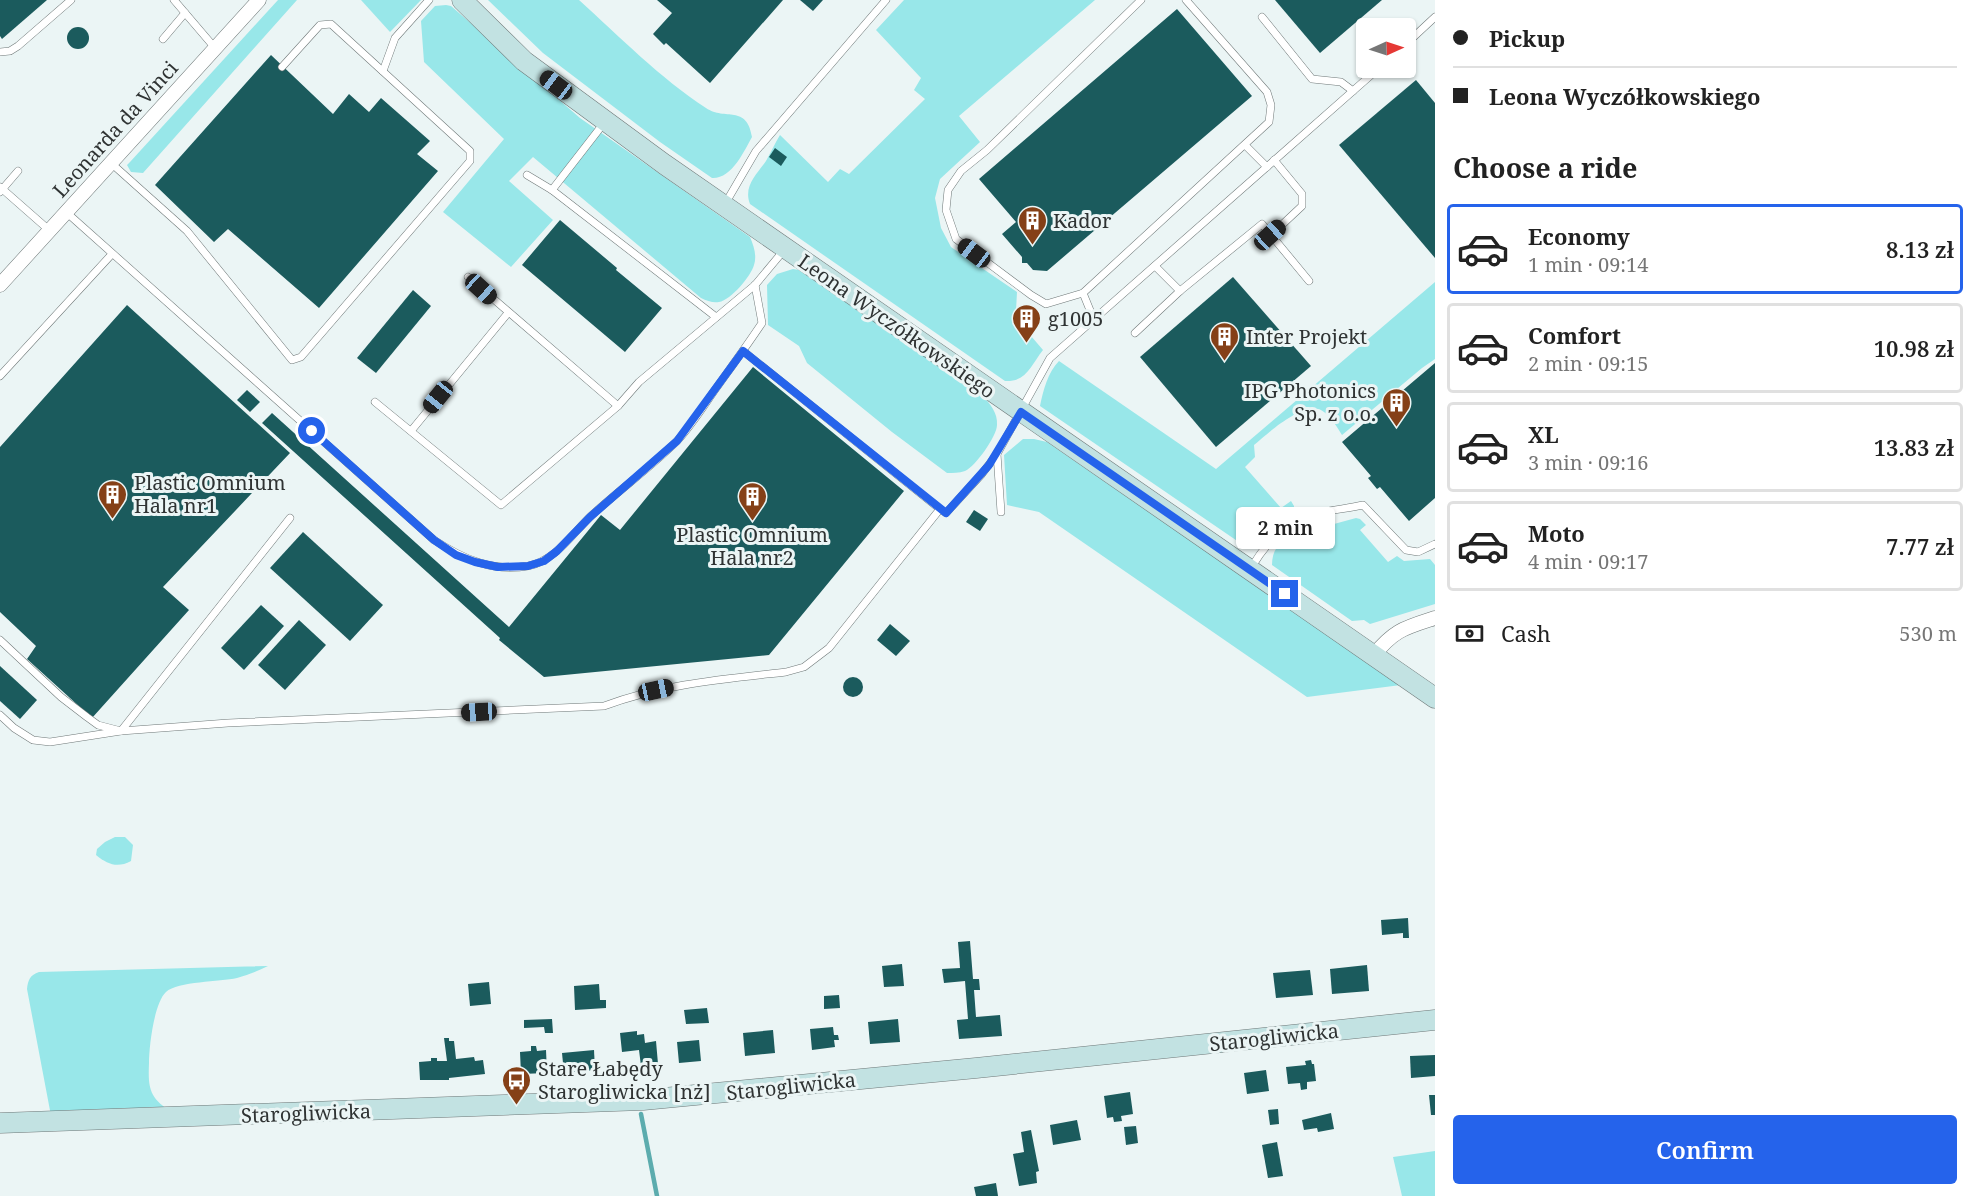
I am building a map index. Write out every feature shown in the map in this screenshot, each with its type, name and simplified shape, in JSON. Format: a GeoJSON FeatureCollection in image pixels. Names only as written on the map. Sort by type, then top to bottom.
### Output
{"type":"FeatureCollection","features":[{"type":"Feature","properties":{"kind":"street","name":"Leonarda da Vinci"},"geometry":{"type":"LineString","coordinates":[[0,285],[259,0]]}},
{"type":"Feature","properties":{"kind":"street","name":"Leona Wyczółkowskiego"},"geometry":{"type":"LineString","coordinates":[[462,0],[524,61],[605,121],[785,249],[1435,698]]}},
{"type":"Feature","properties":{"kind":"street"},"geometry":{"type":"LineString","coordinates":[[1373,656],[1387,639],[1398,631],[1435,618]]}},
{"type":"Feature","properties":{"kind":"street","name":"Starogliwicka"},"geometry":{"type":"LineString","coordinates":[[0,1123],[643,1100],[1435,1020]]}},
{"type":"Feature","properties":{"kind":"lane"},"geometry":{"type":"LineString","coordinates":[[0,52],[10,51],[18,46],[71,0]]}},
{"type":"Feature","properties":{"kind":"lane"},"geometry":{"type":"LineString","coordinates":[[174,0],[216,48]]}},
{"type":"Feature","properties":{"kind":"lane"},"geometry":{"type":"LineString","coordinates":[[383,71],[395,38],[429,0]]}},
{"type":"Feature","properties":{"kind":"lane"},"geometry":{"type":"LineString","coordinates":[[724,206],[756,151],[886,0]]}},
{"type":"Feature","properties":{"kind":"lane"},"geometry":{"type":"LineString","coordinates":[[1141,0],[987,150],[961,171],[948,190],[946,210],[956,239],[1046,304],[1083,293],[1269,122],[1271,105],[1267,92],[1185,0]]}},
{"type":"Feature","properties":{"kind":"lane"},"geometry":{"type":"LineString","coordinates":[[163,39],[185,13]]}},
{"type":"Feature","properties":{"kind":"lane"},"geometry":{"type":"LineString","coordinates":[[1262,17],[1312,79],[1341,82],[1353,91]]}},
{"type":"Feature","properties":{"kind":"lane"},"geometry":{"type":"LineString","coordinates":[[1416,36],[1433,22]]}},
{"type":"Feature","properties":{"kind":"lane"},"geometry":{"type":"LineString","coordinates":[[111,163],[187,231],[292,360],[301,357],[470,161],[470,151],[331,24],[320,25],[282,67]]}},
{"type":"Feature","properties":{"kind":"lane"},"geometry":{"type":"LineString","coordinates":[[743,351],[946,513],[997,454],[1050,358],[1367,78]]}},
{"type":"Feature","properties":{"kind":"lane"},"geometry":{"type":"LineString","coordinates":[[552,190],[605,121]]}},
{"type":"Feature","properties":{"kind":"lane"},"geometry":{"type":"LineString","coordinates":[[1245,145],[1267,167]]}},
{"type":"Feature","properties":{"kind":"lane"},"geometry":{"type":"LineString","coordinates":[[1270,235],[1302,206],[1302,194],[1274,160]]}},
{"type":"Feature","properties":{"kind":"lane"},"geometry":{"type":"LineString","coordinates":[[18,171],[1,190],[49,230]]}},
{"type":"Feature","properties":{"kind":"lane"},"geometry":{"type":"LineString","coordinates":[[527,175],[552,190],[716,317]]}},
{"type":"Feature","properties":{"kind":"lane"},"geometry":{"type":"LineString","coordinates":[[66,212],[434,540],[456,555],[498,567],[528,566],[544,561],[590,517],[677,441],[762,323],[755,285]]}},
{"type":"Feature","properties":{"kind":"lane"},"geometry":{"type":"LineString","coordinates":[[1135,333],[1180,291],[1262,224],[1309,281]]}},
{"type":"Feature","properties":{"kind":"lane"},"geometry":{"type":"LineString","coordinates":[[375,402],[501,505],[618,406],[639,382],[755,285],[785,249]]}},
{"type":"Feature","properties":{"kind":"lane"},"geometry":{"type":"LineString","coordinates":[[0,376],[112,254]]}},
{"type":"Feature","properties":{"kind":"lane"},"geometry":{"type":"LineString","coordinates":[[1155,266],[1180,291]]}},
{"type":"Feature","properties":{"kind":"lane"},"geometry":{"type":"LineString","coordinates":[[468,277],[618,406]]}},
{"type":"Feature","properties":{"kind":"lane"},"geometry":{"type":"LineString","coordinates":[[1083,293],[1094,320]]}},
{"type":"Feature","properties":{"kind":"lane"},"geometry":{"type":"LineString","coordinates":[[411,431],[508,313]]}},
{"type":"Feature","properties":{"kind":"lane"},"geometry":{"type":"LineString","coordinates":[[997,454],[1001,512]]}},
{"type":"Feature","properties":{"kind":"lane"},"geometry":{"type":"LineString","coordinates":[[1249,570],[1272,540],[1292,522],[1363,505],[1406,550],[1418,552],[1435,544]]}},
{"type":"Feature","properties":{"kind":"lane"},"geometry":{"type":"LineString","coordinates":[[0,716],[33,740],[50,742],[121,731],[228,723],[604,706],[628,697],[678,685],[786,672],[804,667],[829,648],[940,510]]}},
{"type":"Feature","properties":{"kind":"lane"},"geometry":{"type":"LineString","coordinates":[[121,731],[290,518]]}},
{"type":"Feature","properties":{"kind":"lane"},"geometry":{"type":"LineString","coordinates":[[0,640],[61,697],[87,717],[98,725],[121,731]]}},
{"type":"Feature","properties":{"kind":"shaded area"},"geometry":{"type":"Polygon","coordinates":[[[278,0],[297,0],[143,173],[131,172],[127,165],[278,0]]]}},
{"type":"Feature","properties":{"kind":"shaded area"},"geometry":{"type":"Polygon","coordinates":[[[361,0],[421,0],[390,32],[361,0]]]}},
{"type":"Feature","properties":{"kind":"shaded area"},"geometry":{"type":"Polygon","coordinates":[[[488,0],[579,0],[641,57],[689,96],[713,112],[734,115],[745,120],[752,137],[731,169],[726,174],[712,178],[660,142],[543,53],[488,0]]]}},
{"type":"Feature","properties":{"kind":"shaded area"},"geometry":{"type":"Polygon","coordinates":[[[904,0],[1095,0],[959,116],[980,142],[940,179],[935,198],[941,228],[951,247],[1017,292],[1016,311],[1031,336],[1043,350],[1028,372],[1019,379],[1005,381],[750,204],[748,198],[748,192],[755,176],[780,135],[828,182],[840,169],[849,174],[925,99],[914,90],[921,78],[876,30],[904,0]]]}},
{"type":"Feature","properties":{"kind":"shaded area"},"geometry":{"type":"Polygon","coordinates":[[[435,6],[451,6],[580,118],[750,237],[755,251],[755,262],[740,287],[719,302],[710,302],[701,298],[533,157],[509,181],[553,220],[511,267],[443,212],[504,139],[424,62],[421,21],[435,6]]]}},
{"type":"Feature","properties":{"kind":"shaded area"},"geometry":{"type":"Polygon","coordinates":[[[793,269],[799,270],[983,396],[995,413],[997,425],[990,443],[980,458],[965,471],[947,473],[807,363],[799,346],[768,325],[767,285],[777,274],[793,269]]]}},
{"type":"Feature","properties":{"kind":"shaded area"},"geometry":{"type":"Polygon","coordinates":[[[1435,282],[1435,359],[1342,435],[1324,412],[1308,409],[1288,419],[1254,445],[1255,457],[1245,467],[1281,508],[1291,501],[1294,510],[1281,513],[1285,516],[1263,531],[1249,549],[1040,406],[1049,376],[1059,361],[1216,469],[1435,282]]]}},
{"type":"Feature","properties":{"kind":"shaded area"},"geometry":{"type":"Polygon","coordinates":[[[1023,439],[1047,442],[1401,685],[1307,697],[1039,512],[1007,505],[1004,455],[1023,439]]]}},
{"type":"Feature","properties":{"kind":"shaded area"},"geometry":{"type":"Polygon","coordinates":[[[1356,518],[1366,525],[1360,530],[1388,562],[1397,556],[1404,561],[1430,559],[1435,565],[1435,604],[1370,624],[1364,620],[1352,621],[1272,565],[1276,548],[1290,536],[1356,518]]]}},
{"type":"Feature","properties":{"kind":"shaded area"},"geometry":{"type":"Polygon","coordinates":[[[115,837],[125,837],[133,845],[131,861],[113,864],[96,855],[97,849],[115,837]]]}},
{"type":"Feature","properties":{"kind":"shaded area"},"geometry":{"type":"Polygon","coordinates":[[[268,966],[237,978],[172,988],[162,998],[155,1015],[151,1036],[149,1079],[154,1097],[172,1112],[52,1121],[27,989],[33,975],[39,972],[268,966]]]}},
{"type":"Feature","properties":{"kind":"shaded area"},"geometry":{"type":"Polygon","coordinates":[[[1435,1151],[1435,1196],[1402,1196],[1393,1157],[1435,1151]]]}},
{"type":"Feature","properties":{"kind":"building"},"geometry":{"type":"Polygon","coordinates":[[[0,0],[47,0],[2,39],[0,36],[0,0]]]}},
{"type":"Feature","properties":{"kind":"building"},"geometry":{"type":"Polygon","coordinates":[[[657,0],[783,0],[710,83],[653,34],[672,13],[657,0]]]}},
{"type":"Feature","properties":{"kind":"building"},"geometry":{"type":"Polygon","coordinates":[[[800,0],[823,0],[813,11],[800,0]]]}},
{"type":"Feature","properties":{"kind":"building"},"geometry":{"type":"Polygon","coordinates":[[[1275,0],[1382,0],[1361,18],[1356,18],[1356,22],[1320,53],[1275,0]]]}},
{"type":"Feature","properties":{"kind":"building"},"geometry":{"type":"Polygon","coordinates":[[[1177,9],[1252,96],[1047,271],[1033,270],[1027,263],[1022,263],[1022,257],[1002,234],[1016,222],[979,179],[1177,9]]]}},
{"type":"Feature","properties":{"kind":"building"},"geometry":{"type":"Polygon","coordinates":[[[78,27],[86,30],[89,38],[86,46],[78,49],[70,46],[67,38],[70,30],[78,27]]]}},
{"type":"Feature","properties":{"kind":"building"},"geometry":{"type":"Polygon","coordinates":[[[271,55],[333,114],[349,94],[369,112],[381,98],[430,141],[417,154],[438,171],[319,308],[228,229],[214,242],[155,185],[271,55]]]}},
{"type":"Feature","properties":{"kind":"building"},"geometry":{"type":"Polygon","coordinates":[[[1416,80],[1435,103],[1435,258],[1339,145],[1416,80]]]}},
{"type":"Feature","properties":{"kind":"building"},"geometry":{"type":"Polygon","coordinates":[[[775,148],[787,157],[781,166],[769,157],[775,148]]]}},
{"type":"Feature","properties":{"kind":"building"},"geometry":{"type":"Polygon","coordinates":[[[560,220],[662,308],[625,352],[522,265],[560,220]]]}},
{"type":"Feature","properties":{"kind":"building","name":"Inter Projekt"},"geometry":{"type":"Polygon","coordinates":[[[1233,277],[1311,366],[1216,447],[1140,357],[1233,277]]]}},
{"type":"Feature","properties":{"kind":"building"},"geometry":{"type":"Polygon","coordinates":[[[413,290],[431,306],[376,373],[357,358],[413,290]]]}},
{"type":"Feature","properties":{"kind":"building","name":"Plastic Omnium Hala nr1"},"geometry":{"type":"Polygon","coordinates":[[[127,305],[290,453],[163,587],[189,610],[92,718],[27,659],[36,646],[0,612],[0,447],[127,305]]]}},
{"type":"Feature","properties":{"kind":"building","name":"IPG Photonics Sp. z o.o."},"geometry":{"type":"Polygon","coordinates":[[[1435,363],[1435,498],[1409,521],[1380,487],[1377,489],[1368,478],[1371,476],[1342,442],[1435,363]]]}},
{"type":"Feature","properties":{"kind":"building","name":"Plastic Omnium Hala nr2"},"geometry":{"type":"Polygon","coordinates":[[[753,367],[904,491],[769,655],[544,677],[499,640],[500,638],[262,423],[272,413],[509,627],[601,515],[620,530],[753,367]]]}},
{"type":"Feature","properties":{"kind":"building"},"geometry":{"type":"Polygon","coordinates":[[[247,390],[260,402],[250,412],[237,400],[247,390]]]}},
{"type":"Feature","properties":{"kind":"building"},"geometry":{"type":"Polygon","coordinates":[[[974,510],[988,519],[980,531],[966,522],[974,510]]]}},
{"type":"Feature","properties":{"kind":"building"},"geometry":{"type":"Polygon","coordinates":[[[303,532],[383,605],[350,641],[270,568],[303,532]]]}},
{"type":"Feature","properties":{"kind":"building"},"geometry":{"type":"Polygon","coordinates":[[[261,605],[284,626],[244,670],[221,648],[261,605]]]}},
{"type":"Feature","properties":{"kind":"building"},"geometry":{"type":"Polygon","coordinates":[[[299,620],[326,645],[285,690],[258,665],[299,620]]]}},
{"type":"Feature","properties":{"kind":"building"},"geometry":{"type":"Polygon","coordinates":[[[890,624],[910,641],[896,656],[877,640],[890,624]]]}},
{"type":"Feature","properties":{"kind":"building"},"geometry":{"type":"Polygon","coordinates":[[[0,666],[37,700],[20,719],[0,701],[0,666]]]}},
{"type":"Feature","properties":{"kind":"building"},"geometry":{"type":"Polygon","coordinates":[[[853,677],[860,680],[863,687],[860,694],[853,697],[846,694],[843,687],[846,680],[853,677]]]}},
{"type":"Feature","properties":{"kind":"building"},"geometry":{"type":"Polygon","coordinates":[[[1408,918],[1409,938],[1403,938],[1403,933],[1382,935],[1381,920],[1408,918]]]}},
{"type":"Feature","properties":{"kind":"building"},"geometry":{"type":"Polygon","coordinates":[[[970,941],[973,979],[979,979],[980,990],[974,990],[976,1017],[1000,1015],[1002,1036],[959,1039],[957,1020],[968,1019],[965,981],[944,983],[942,969],[960,968],[958,942],[970,941]]]}},
{"type":"Feature","properties":{"kind":"building"},"geometry":{"type":"Polygon","coordinates":[[[902,964],[904,986],[884,987],[882,966],[902,964]]]}},
{"type":"Feature","properties":{"kind":"building"},"geometry":{"type":"Polygon","coordinates":[[[1367,965],[1369,991],[1332,994],[1330,969],[1367,965]]]}},
{"type":"Feature","properties":{"kind":"building"},"geometry":{"type":"Polygon","coordinates":[[[1310,970],[1313,995],[1276,998],[1273,973],[1310,970]]]}},
{"type":"Feature","properties":{"kind":"building"},"geometry":{"type":"Polygon","coordinates":[[[489,982],[491,1004],[470,1006],[468,984],[489,982]]]}},
{"type":"Feature","properties":{"kind":"building"},"geometry":{"type":"Polygon","coordinates":[[[599,984],[600,1000],[606,1000],[606,1008],[575,1010],[574,986],[599,984]]]}},
{"type":"Feature","properties":{"kind":"building"},"geometry":{"type":"Polygon","coordinates":[[[839,995],[840,1008],[824,1009],[824,996],[839,995]]]}},
{"type":"Feature","properties":{"kind":"building"},"geometry":{"type":"Polygon","coordinates":[[[707,1008],[709,1023],[686,1024],[684,1010],[707,1008]]]}},
{"type":"Feature","properties":{"kind":"building"},"geometry":{"type":"Polygon","coordinates":[[[552,1019],[553,1033],[545,1033],[544,1027],[524,1028],[524,1020],[552,1019]]]}},
{"type":"Feature","properties":{"kind":"building"},"geometry":{"type":"Polygon","coordinates":[[[898,1019],[900,1042],[870,1044],[868,1022],[898,1019]]]}},
{"type":"Feature","properties":{"kind":"building"},"geometry":{"type":"Polygon","coordinates":[[[833,1027],[834,1035],[838,1035],[839,1040],[834,1040],[835,1047],[812,1050],[810,1029],[833,1027]]]}},
{"type":"Feature","properties":{"kind":"building"},"geometry":{"type":"Polygon","coordinates":[[[773,1030],[775,1053],[745,1056],[743,1033],[773,1030]]]}},
{"type":"Feature","properties":{"kind":"building"},"geometry":{"type":"Polygon","coordinates":[[[637,1031],[637,1035],[644,1034],[645,1043],[656,1041],[658,1064],[641,1066],[639,1050],[622,1052],[620,1033],[637,1031]]]}},
{"type":"Feature","properties":{"kind":"building"},"geometry":{"type":"Polygon","coordinates":[[[444,1038],[454,1041],[456,1059],[474,1057],[475,1061],[483,1060],[485,1074],[449,1078],[449,1080],[420,1080],[419,1062],[431,1061],[431,1058],[437,1058],[437,1061],[447,1061],[444,1038]]]}},
{"type":"Feature","properties":{"kind":"building"},"geometry":{"type":"Polygon","coordinates":[[[699,1040],[701,1061],[679,1063],[677,1042],[699,1040]]]}},
{"type":"Feature","properties":{"kind":"building"},"geometry":{"type":"Polygon","coordinates":[[[531,1046],[536,1046],[537,1051],[546,1050],[547,1073],[521,1074],[520,1052],[531,1051],[531,1046]]]}},
{"type":"Feature","properties":{"kind":"building"},"geometry":{"type":"Polygon","coordinates":[[[594,1050],[595,1070],[564,1073],[562,1053],[594,1050]]]}},
{"type":"Feature","properties":{"kind":"building"},"geometry":{"type":"Polygon","coordinates":[[[1435,1055],[1435,1076],[1411,1078],[1410,1056],[1435,1055]]]}},
{"type":"Feature","properties":{"kind":"building"},"geometry":{"type":"Polygon","coordinates":[[[1311,1060],[1314,1064],[1316,1081],[1307,1082],[1307,1089],[1301,1090],[1300,1083],[1288,1084],[1286,1067],[1306,1065],[1305,1061],[1311,1060]]]}},
{"type":"Feature","properties":{"kind":"building"},"geometry":{"type":"Polygon","coordinates":[[[1266,1070],[1269,1091],[1247,1094],[1244,1073],[1266,1070]]]}},
{"type":"Feature","properties":{"kind":"building"},"geometry":{"type":"Polygon","coordinates":[[[1130,1092],[1133,1114],[1121,1116],[1122,1121],[1114,1122],[1113,1117],[1107,1118],[1104,1096],[1130,1092]]]}},
{"type":"Feature","properties":{"kind":"building"},"geometry":{"type":"Polygon","coordinates":[[[1429,1095],[1435,1095],[1435,1115],[1431,1115],[1429,1095]]]}},
{"type":"Feature","properties":{"kind":"building"},"geometry":{"type":"Polygon","coordinates":[[[1278,1109],[1279,1124],[1270,1125],[1268,1110],[1278,1109]]]}},
{"type":"Feature","properties":{"kind":"building"},"geometry":{"type":"Polygon","coordinates":[[[1331,1113],[1334,1129],[1318,1132],[1317,1128],[1304,1130],[1302,1120],[1331,1113]]]}},
{"type":"Feature","properties":{"kind":"building"},"geometry":{"type":"Polygon","coordinates":[[[1077,1120],[1081,1140],[1053,1145],[1050,1125],[1077,1120]]]}},
{"type":"Feature","properties":{"kind":"building"},"geometry":{"type":"Polygon","coordinates":[[[1136,1126],[1138,1143],[1126,1145],[1124,1127],[1136,1126]]]}},
{"type":"Feature","properties":{"kind":"building"},"geometry":{"type":"Polygon","coordinates":[[[1031,1130],[1039,1171],[1036,1172],[1037,1183],[1019,1186],[1013,1154],[1024,1152],[1021,1132],[1031,1130]]]}},
{"type":"Feature","properties":{"kind":"building"},"geometry":{"type":"Polygon","coordinates":[[[1277,1142],[1283,1176],[1268,1178],[1262,1145],[1277,1142]]]}},
{"type":"Feature","properties":{"kind":"building"},"geometry":{"type":"Polygon","coordinates":[[[996,1183],[998,1196],[976,1196],[974,1187],[996,1183]]]}},
{"type":"Feature","properties":{"kind":"waterway"},"geometry":{"type":"LineString","coordinates":[[641,1114],[657,1196]]}},
{"type":"Feature","properties":{"kind":"place","name":"Kador"},"geometry":{"type":"Point","coordinates":[1032,246]}},
{"type":"Feature","properties":{"kind":"place","name":"g1005"},"geometry":{"type":"Point","coordinates":[1027,344]}},
{"type":"Feature","properties":{"kind":"place","name":"Inter Projekt"},"geometry":{"type":"Point","coordinates":[1225,362]}},
{"type":"Feature","properties":{"kind":"place","name":"IPG Photonics Sp. z o.o."},"geometry":{"type":"Point","coordinates":[1397,428]}},
{"type":"Feature","properties":{"kind":"place","name":"Plastic Omnium Hala nr1"},"geometry":{"type":"Point","coordinates":[113,520]}},
{"type":"Feature","properties":{"kind":"place","name":"Plastic Omnium Hala nr2"},"geometry":{"type":"Point","coordinates":[752,522]}},
{"type":"Feature","properties":{"kind":"place","name":"Stare Łabędy Starogliwicka [nż]"},"geometry":{"type":"Point","coordinates":[517,1106]}},
{"type":"Feature","properties":{"kind":"route"},"geometry":{"type":"LineString","coordinates":[[312,431],[434,540],[456,555],[498,567],[528,566],[544,561],[557,551],[590,517],[677,441],[743,351],[946,513],[989,465],[1021,412],[1285,594]]}}]}
